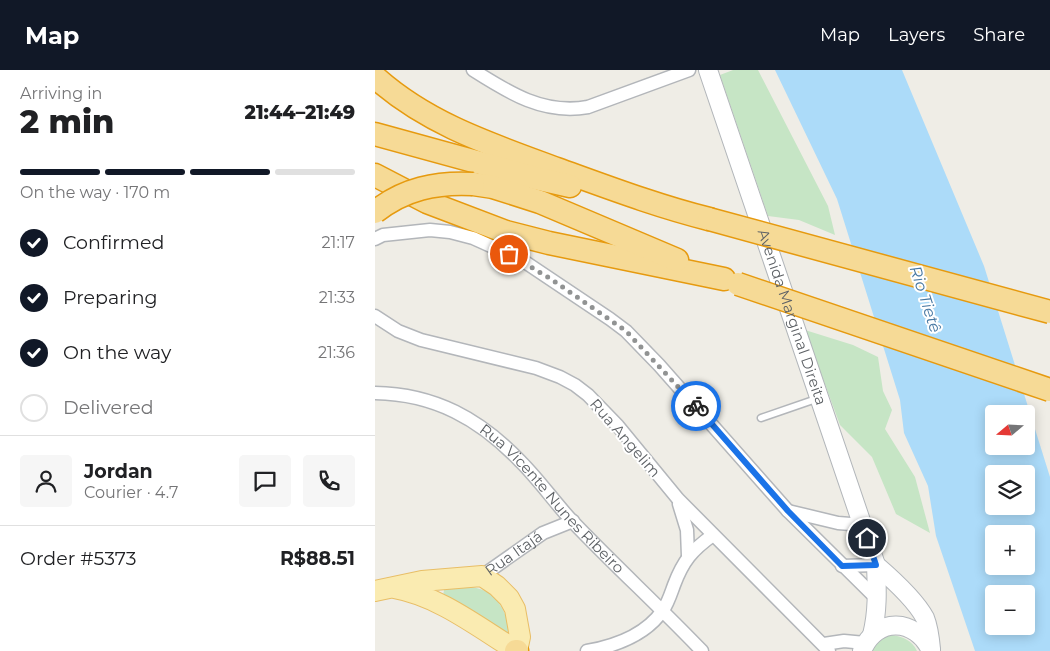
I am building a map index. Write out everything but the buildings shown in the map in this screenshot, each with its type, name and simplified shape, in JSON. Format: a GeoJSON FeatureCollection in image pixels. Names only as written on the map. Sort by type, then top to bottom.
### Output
{"type":"FeatureCollection","features":[{"type":"Feature","properties":{"kind":"highway"},"geometry":{"type":"LineString","coordinates":[[375,77],[423,112],[477,139],[662,206]]}},
{"type":"Feature","properties":{"kind":"highway"},"geometry":{"type":"LineString","coordinates":[[375,134],[535,178],[662,206],[1050,312]]}},
{"type":"Feature","properties":{"kind":"highway"},"geometry":{"type":"LineString","coordinates":[[375,175],[427,202],[506,232],[732,282]]}},
{"type":"Feature","properties":{"kind":"highway"},"geometry":{"type":"LineString","coordinates":[[375,212],[412,191],[451,183],[493,187],[540,202],[732,282],[1050,390]]}},
{"type":"Feature","properties":{"kind":"main road","name":"Avenida Marginal Direita"},"geometry":{"type":"LineString","coordinates":[[709,70],[876,565],[876,618],[866,643]]}},
{"type":"Feature","properties":{"kind":"main road"},"geometry":{"type":"LineString","coordinates":[[876,565],[896,583],[924,616],[930,636],[931,650]]}},
{"type":"Feature","properties":{"kind":"main road","name":"Rua Itajá"},"geometry":{"type":"LineString","coordinates":[[386,589],[438,578],[482,576]]}},
{"type":"Feature","properties":{"kind":"main road"},"geometry":{"type":"LineString","coordinates":[[386,589],[407,590],[436,602],[516,651],[520,637],[515,609],[509,598],[497,586],[482,576]]}},
{"type":"Feature","properties":{"kind":"main road"},"geometry":{"type":"LineString","coordinates":[[436,602],[435,590],[438,578]]}},
{"type":"Feature","properties":{"kind":"main road"},"geometry":{"type":"LineString","coordinates":[[866,643],[882,628],[893,625],[905,626],[916,631],[925,639],[931,650]]}},
{"type":"Feature","properties":{"kind":"street"},"geometry":{"type":"LineString","coordinates":[[473,70],[533,103],[571,110],[588,107],[689,70]]}},
{"type":"Feature","properties":{"kind":"street"},"geometry":{"type":"LineString","coordinates":[[379,237],[430,230],[450,232],[473,238],[522,260],[610,319],[626,331],[659,365],[788,511],[877,599]]}},
{"type":"Feature","properties":{"kind":"street","name":"Rua Angelim"},"geometry":{"type":"LineString","coordinates":[[375,316],[398,331],[421,340],[536,368],[575,385],[588,395],[618,426],[677,499],[827,648],[844,641],[866,643]]}},
{"type":"Feature","properties":{"kind":"street","name":"Rua Vicente Nunes Ribeiro"},"geometry":{"type":"LineString","coordinates":[[375,393],[399,394],[447,406],[493,436],[521,462],[573,521],[663,610],[701,651]]}},
{"type":"Feature","properties":{"kind":"street"},"geometry":{"type":"LineString","coordinates":[[677,499],[687,530],[688,556]]}},
{"type":"Feature","properties":{"kind":"street"},"geometry":{"type":"LineString","coordinates":[[788,511],[838,523],[863,525]]}},
{"type":"Feature","properties":{"kind":"street","name":"Rua Itajá"},"geometry":{"type":"LineString","coordinates":[[482,576],[543,533],[573,521]]}},
{"type":"Feature","properties":{"kind":"street"},"geometry":{"type":"LineString","coordinates":[[587,651],[625,641],[643,630],[663,610],[688,556],[698,545],[713,535]]}},
{"type":"Feature","properties":{"kind":"street"},"geometry":{"type":"LineString","coordinates":[[842,566],[876,565]]}},
{"type":"Feature","properties":{"kind":"street"},"geometry":{"type":"LineString","coordinates":[[643,630],[649,613],[648,595],[659,595],[672,590]]}},
{"type":"Feature","properties":{"kind":"lane"},"geometry":{"type":"LineString","coordinates":[[761,418],[819,398]]}},
{"type":"Feature","properties":{"kind":"green space"},"geometry":{"type":"Polygon","coordinates":[[[733,70],[758,70],[828,206],[835,235],[799,220],[768,216],[720,75],[733,70]]]}},
{"type":"Feature","properties":{"kind":"green space"},"geometry":{"type":"Polygon","coordinates":[[[805,330],[853,345],[878,357],[883,391],[892,410],[885,429],[915,477],[930,533],[896,514],[872,457],[840,425],[805,330]]]}},
{"type":"Feature","properties":{"kind":"green space"},"geometry":{"type":"Polygon","coordinates":[[[451,586],[467,586],[483,590],[495,598],[503,610],[508,623],[508,637],[443,596],[444,590],[451,586]]]}},
{"type":"Feature","properties":{"kind":"green space"},"geometry":{"type":"Polygon","coordinates":[[[892,635],[907,640],[913,644],[917,651],[867,651],[883,636],[892,635]]]}},
{"type":"Feature","properties":{"kind":"water","name":"Rio Tietê"},"geometry":{"type":"Polygon","coordinates":[[[775,70],[902,70],[984,266],[1027,405],[985,405],[985,455],[1035,455],[1035,429],[1050,477],[1050,651],[975,651],[936,536],[928,486],[904,433],[900,400],[837,199],[775,70]]]}},
{"type":"Feature","properties":{"kind":"way so far"},"geometry":{"type":"LineString","coordinates":[[509,254],[551,279],[626,331],[696,406]]}},
{"type":"Feature","properties":{"kind":"route"},"geometry":{"type":"LineString","coordinates":[[696,406],[788,511],[842,566],[876,565],[867,538]]}}]}
